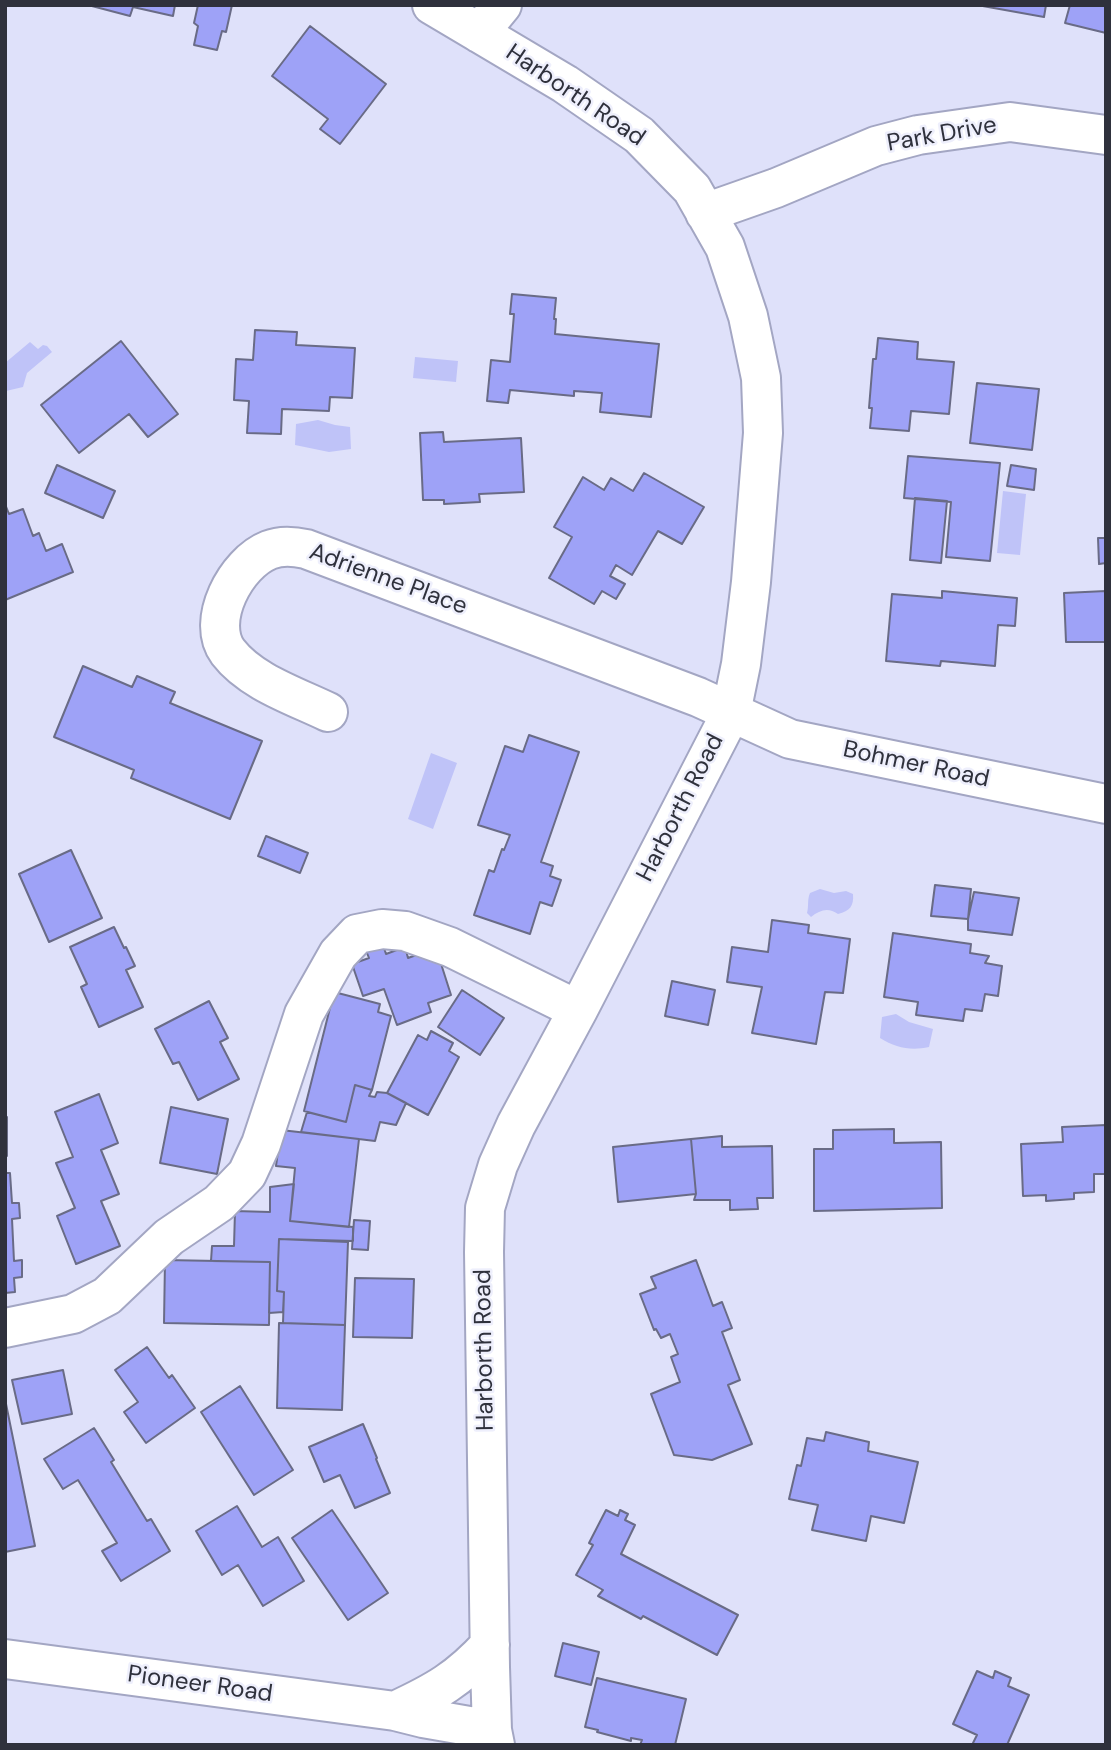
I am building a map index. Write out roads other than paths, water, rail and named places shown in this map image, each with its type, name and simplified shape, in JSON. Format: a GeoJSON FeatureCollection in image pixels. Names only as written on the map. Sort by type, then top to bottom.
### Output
{"type":"FeatureCollection","features":[{"type":"Feature","properties":{"kind":"street","name":"Harborth Road"},"geometry":{"type":"LineString","coordinates":[[432,5],[491,19],[565,84],[639,135],[692,189],[725,247],[748,316],[761,378],[763,433],[751,582],[741,664],[731,713],[516,1125],[498,1165],[485,1208],[490,1645],[494,1737]]}},
{"type":"Feature","properties":{"kind":"street","name":"Park Drive"},"geometry":{"type":"LineString","coordinates":[[705,213],[776,188],[876,146],[918,135],[1010,122],[1106,135]]}},
{"type":"Feature","properties":{"kind":"street","name":"Adrienne Place"},"geometry":{"type":"LineString","coordinates":[[328,712],[252,676],[227,650],[218,625],[231,586],[245,566],[268,550],[289,545],[306,549],[698,697],[731,713]]}},
{"type":"Feature","properties":{"kind":"street","name":"Bohmer Road"},"geometry":{"type":"LineString","coordinates":[[731,713],[790,739],[1106,804]]}},
{"type":"Feature","properties":{"kind":"street"},"geometry":{"type":"LineString","coordinates":[[5,1328],[73,1314],[107,1296],[169,1237],[219,1203],[247,1174],[261,1144],[304,1014],[338,954],[357,934],[382,929],[405,931],[450,947],[578,1010]]}},
{"type":"Feature","properties":{"kind":"street"},"geometry":{"type":"LineString","coordinates":[[395,1711],[430,1695],[451,1681],[472,1665],[490,1645]]}},
{"type":"Feature","properties":{"kind":"street","name":"Pioneer Road"},"geometry":{"type":"LineString","coordinates":[[5,1660],[395,1711],[494,1737]]}},
{"type":"Feature","properties":{"kind":"water"},"geometry":{"type":"Polygon","coordinates":[[[30,342],[38,349],[43,345],[47,346],[52,352],[27,373],[23,387],[6,391],[5,363],[30,342]]]}},
{"type":"Feature","properties":{"kind":"water"},"geometry":{"type":"Polygon","coordinates":[[[415,357],[458,361],[456,382],[413,378],[415,357]]]}},
{"type":"Feature","properties":{"kind":"water"},"geometry":{"type":"Polygon","coordinates":[[[318,420],[350,427],[351,449],[329,452],[295,445],[296,424],[318,420]]]}},
{"type":"Feature","properties":{"kind":"water"},"geometry":{"type":"Polygon","coordinates":[[[1003,491],[1026,494],[1020,555],[997,553],[1003,491]]]}},
{"type":"Feature","properties":{"kind":"water"},"geometry":{"type":"Polygon","coordinates":[[[431,753],[457,763],[433,829],[408,819],[431,753]]]}},
{"type":"Feature","properties":{"kind":"water"},"geometry":{"type":"Polygon","coordinates":[[[820,889],[853,894],[852,905],[842,913],[824,910],[811,917],[807,913],[809,896],[820,889]]]}},
{"type":"Feature","properties":{"kind":"water"},"geometry":{"type":"Polygon","coordinates":[[[896,1014],[909,1022],[933,1029],[929,1047],[904,1048],[880,1038],[882,1017],[896,1014]]]}}]}
